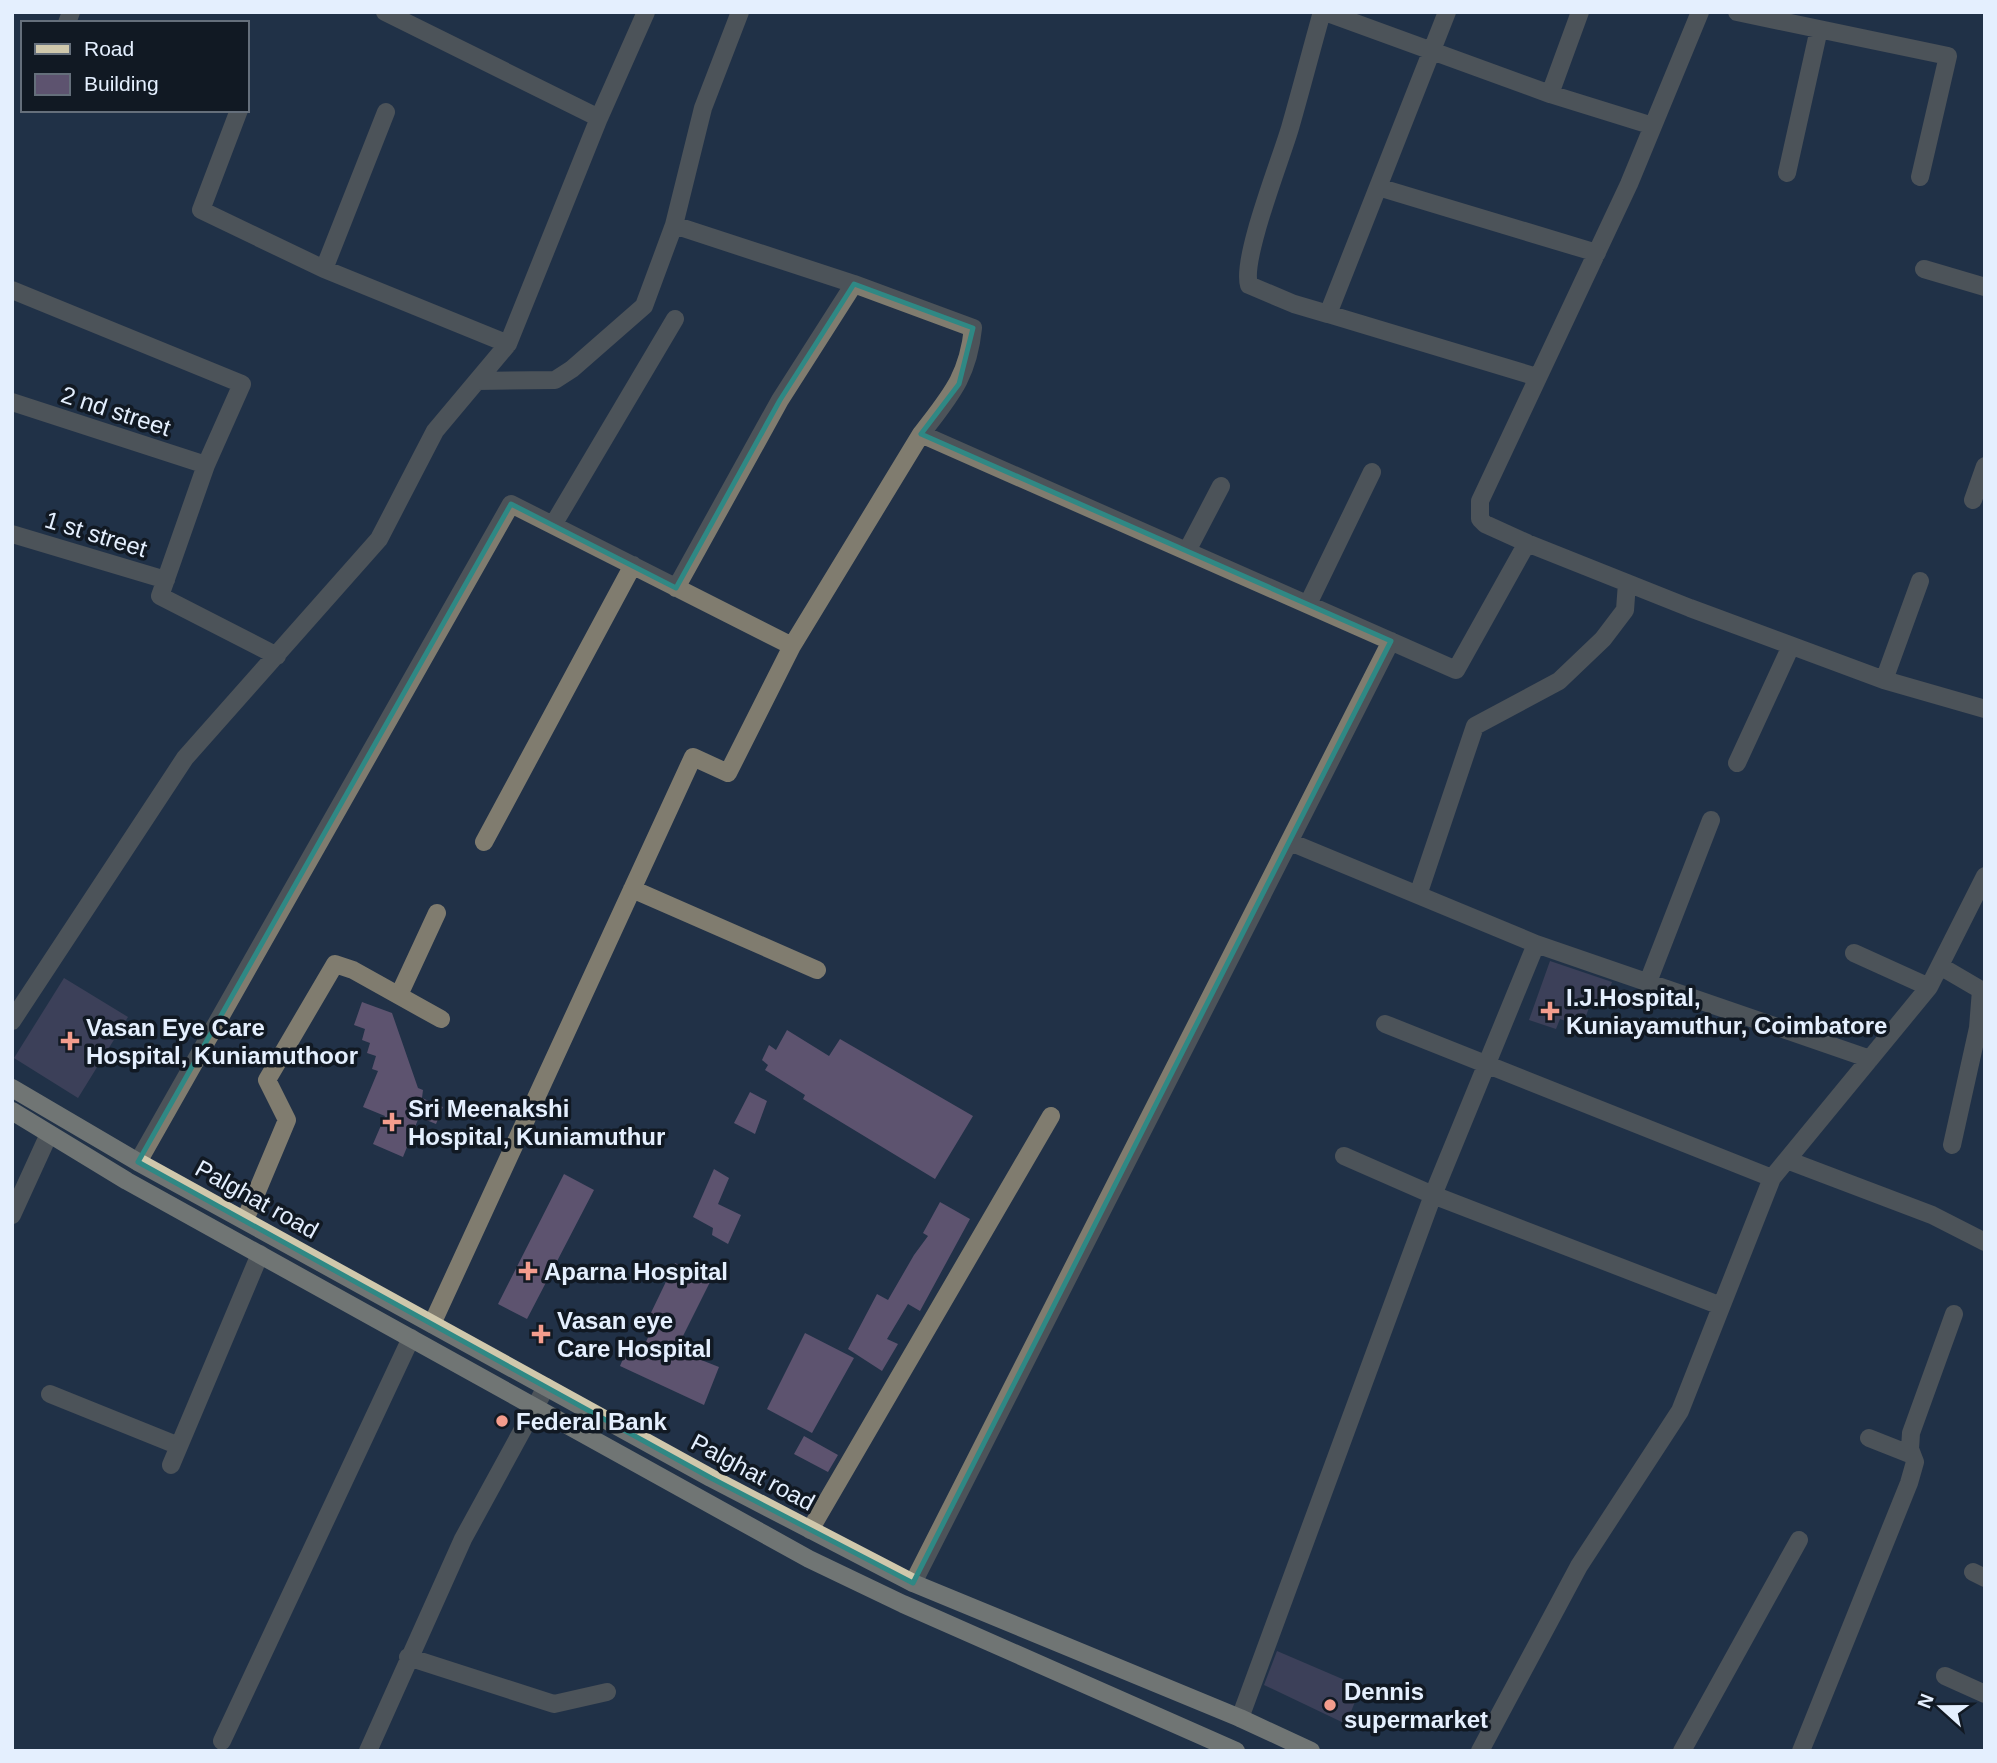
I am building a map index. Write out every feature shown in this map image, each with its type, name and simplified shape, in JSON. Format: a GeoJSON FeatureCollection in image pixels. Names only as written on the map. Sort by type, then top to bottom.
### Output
{"type":"FeatureCollection","features":[{"type":"Feature","properties":{"kind":"main road","name":"Palghat road"},"geometry":{"type":"LineString","coordinates":[[12,1088],[138,1162],[711,1479],[913,1583],[1240,1718],[1311,1751]]}},
{"type":"Feature","properties":{"kind":"main road","name":"Palghat road"},"geometry":{"type":"LineString","coordinates":[[12,1111],[127,1181],[809,1559],[903,1604],[1236,1751]]}},
{"type":"Feature","properties":{"kind":"street"},"geometry":{"type":"LineString","coordinates":[[386,12],[599,117]]}},
{"type":"Feature","properties":{"kind":"street"},"geometry":{"type":"LineString","coordinates":[[12,1021],[185,758],[379,539],[435,431],[508,344],[599,117],[646,12]]}},
{"type":"Feature","properties":{"kind":"street"},"geometry":{"type":"LineString","coordinates":[[477,381],[555,380],[572,369],[644,306],[674,225],[703,108],[740,12]]}},
{"type":"Feature","properties":{"kind":"street"},"geometry":{"type":"LineString","coordinates":[[1537,377],[1328,314],[1249,285],[1246,276],[1254,242],[1323,12],[1550,94],[1653,125]]}},
{"type":"Feature","properties":{"kind":"street"},"geometry":{"type":"LineString","coordinates":[[1328,314],[1447,12]]}},
{"type":"Feature","properties":{"kind":"street"},"geometry":{"type":"LineString","coordinates":[[1550,94],[1580,12]]}},
{"type":"Feature","properties":{"kind":"street"},"geometry":{"type":"LineString","coordinates":[[1700,12],[1629,184],[1480,500],[1480,519],[1485,524],[1527,543],[1791,646],[1884,680],[1985,709]]}},
{"type":"Feature","properties":{"kind":"street"},"geometry":{"type":"LineString","coordinates":[[1737,12],[1948,56],[1920,177]]}},
{"type":"Feature","properties":{"kind":"street"},"geometry":{"type":"LineString","coordinates":[[1787,173],[1819,29]]}},
{"type":"Feature","properties":{"kind":"street"},"geometry":{"type":"LineString","coordinates":[[238,112],[201,209],[324,269],[508,344]]}},
{"type":"Feature","properties":{"kind":"street"},"geometry":{"type":"LineString","coordinates":[[324,269],[386,113]]}},
{"type":"Feature","properties":{"kind":"street"},"geometry":{"type":"LineString","coordinates":[[1378,187],[1597,253]]}},
{"type":"Feature","properties":{"kind":"street"},"geometry":{"type":"LineString","coordinates":[[432,1324],[694,757],[728,773],[792,646],[921,434],[959,384],[970,354],[973,328],[854,284],[674,225]]}},
{"type":"Feature","properties":{"kind":"street"},"geometry":{"type":"LineString","coordinates":[[1924,269],[1985,288]]}},
{"type":"Feature","properties":{"kind":"street"},"geometry":{"type":"LineString","coordinates":[[676,588],[780,401],[854,284]]}},
{"type":"Feature","properties":{"kind":"street"},"geometry":{"type":"LineString","coordinates":[[12,290],[242,384],[206,465],[160,596],[277,656]]}},
{"type":"Feature","properties":{"kind":"street"},"geometry":{"type":"LineString","coordinates":[[553,525],[675,319]]}},
{"type":"Feature","properties":{"kind":"street","name":"2 nd street"},"geometry":{"type":"LineString","coordinates":[[12,402],[206,465]]}},
{"type":"Feature","properties":{"kind":"street"},"geometry":{"type":"LineString","coordinates":[[921,434],[1456,670],[1527,543]]}},
{"type":"Feature","properties":{"kind":"street"},"geometry":{"type":"LineString","coordinates":[[1973,500],[1984,469]]}},
{"type":"Feature","properties":{"kind":"street"},"geometry":{"type":"LineString","coordinates":[[1308,604],[1372,472]]}},
{"type":"Feature","properties":{"kind":"street"},"geometry":{"type":"LineString","coordinates":[[1187,551],[1221,486]]}},
{"type":"Feature","properties":{"kind":"street"},"geometry":{"type":"LineString","coordinates":[[138,1162],[511,504],[792,646]]}},
{"type":"Feature","properties":{"kind":"street","name":"1 st street"},"geometry":{"type":"LineString","coordinates":[[12,534],[166,580]]}},
{"type":"Feature","properties":{"kind":"street"},"geometry":{"type":"LineString","coordinates":[[484,842],[633,565]]}},
{"type":"Feature","properties":{"kind":"street"},"geometry":{"type":"LineString","coordinates":[[1884,680],[1920,581]]}},
{"type":"Feature","properties":{"kind":"street"},"geometry":{"type":"LineString","coordinates":[[1418,895],[1475,726],[1559,681],[1603,639],[1625,610],[1628,583]]}},
{"type":"Feature","properties":{"kind":"street"},"geometry":{"type":"LineString","coordinates":[[913,1583],[1391,641]]}},
{"type":"Feature","properties":{"kind":"street"},"geometry":{"type":"LineString","coordinates":[[1737,763],[1791,646]]}},
{"type":"Feature","properties":{"kind":"street"},"geometry":{"type":"LineString","coordinates":[[1647,982],[1711,820]]}},
{"type":"Feature","properties":{"kind":"street"},"geometry":{"type":"LineString","coordinates":[[1290,842],[1536,944],[1870,1059]]}},
{"type":"Feature","properties":{"kind":"street"},"geometry":{"type":"LineString","coordinates":[[1480,1751],[1578,1566],[1679,1411],[1772,1178],[1929,987],[1978,903],[1985,876]]}},
{"type":"Feature","properties":{"kind":"street"},"geometry":{"type":"LineString","coordinates":[[632,889],[817,970]]}},
{"type":"Feature","properties":{"kind":"street"},"geometry":{"type":"LineString","coordinates":[[398,995],[437,913]]}},
{"type":"Feature","properties":{"kind":"street"},"geometry":{"type":"LineString","coordinates":[[1240,1718],[1433,1195],[1536,944]]}},
{"type":"Feature","properties":{"kind":"street"},"geometry":{"type":"LineString","coordinates":[[1854,953],[1929,987]]}},
{"type":"Feature","properties":{"kind":"street"},"geometry":{"type":"LineString","coordinates":[[245,1220],[287,1120],[267,1080],[335,964],[353,970],[441,1019]]}},
{"type":"Feature","properties":{"kind":"street"},"geometry":{"type":"LineString","coordinates":[[1940,967],[1981,990],[1979,1028],[1952,1145]]}},
{"type":"Feature","properties":{"kind":"street"},"geometry":{"type":"LineString","coordinates":[[1385,1024],[1772,1178]]}},
{"type":"Feature","properties":{"kind":"street"},"geometry":{"type":"LineString","coordinates":[[810,1530],[1051,1116]]}},
{"type":"Feature","properties":{"kind":"street"},"geometry":{"type":"LineString","coordinates":[[12,1215],[49,1134]]}},
{"type":"Feature","properties":{"kind":"street"},"geometry":{"type":"LineString","coordinates":[[1344,1156],[1433,1195],[1721,1306]]}},
{"type":"Feature","properties":{"kind":"street"},"geometry":{"type":"LineString","coordinates":[[1787,1160],[1932,1215],[1985,1242]]}},
{"type":"Feature","properties":{"kind":"street"},"geometry":{"type":"LineString","coordinates":[[171,1465],[260,1254]]}},
{"type":"Feature","properties":{"kind":"street"},"geometry":{"type":"LineString","coordinates":[[1801,1751],[1909,1483],[1915,1462],[1910,1449],[1911,1433],[1954,1314]]}},
{"type":"Feature","properties":{"kind":"street"},"geometry":{"type":"LineString","coordinates":[[222,1741],[411,1338]]}},
{"type":"Feature","properties":{"kind":"street"},"geometry":{"type":"LineString","coordinates":[[368,1751],[463,1539],[546,1387]]}},
{"type":"Feature","properties":{"kind":"street"},"geometry":{"type":"LineString","coordinates":[[50,1394],[179,1446]]}},
{"type":"Feature","properties":{"kind":"street"},"geometry":{"type":"LineString","coordinates":[[1869,1438],[1912,1455]]}},
{"type":"Feature","properties":{"kind":"street"},"geometry":{"type":"LineString","coordinates":[[1682,1751],[1799,1540]]}},
{"type":"Feature","properties":{"kind":"street"},"geometry":{"type":"LineString","coordinates":[[408,1657],[554,1704],[607,1692]]}},
{"type":"Feature","properties":{"kind":"street"},"geometry":{"type":"LineString","coordinates":[[1945,1676],[1985,1693]]}},
{"type":"Feature","properties":{"kind":"highlighted area"},"geometry":{"type":"Polygon","coordinates":[[[854,284],[973,328],[959,384],[921,434],[1391,641],[913,1583],[711,1478],[138,1162],[511,504],[676,588],[780,400],[854,284]]]}},
{"type":"Feature","properties":{"kind":"building"},"geometry":{"type":"Polygon","coordinates":[[[1550,961],[1612,982],[1603,1006],[1591,1002],[1582,1027],[1560,1019],[1556,1029],[1529,1020],[1550,961]]]}},
{"type":"Feature","properties":{"kind":"building"},"geometry":{"type":"Polygon","coordinates":[[[64,978],[128,1017],[78,1098],[14,1058],[64,978]]]}},
{"type":"Feature","properties":{"kind":"building"},"geometry":{"type":"Polygon","coordinates":[[[362,1002],[392,1013],[418,1088],[423,1090],[422,1098],[443,1107],[436,1124],[419,1117],[403,1157],[373,1144],[385,1116],[363,1107],[378,1071],[372,1069],[376,1056],[367,1053],[370,1043],[362,1040],[365,1029],[354,1025],[362,1002]]]}},
{"type":"Feature","properties":{"kind":"building"},"geometry":{"type":"Polygon","coordinates":[[[787,1030],[829,1056],[840,1039],[973,1116],[935,1179],[803,1099],[805,1095],[765,1070],[768,1065],[762,1060],[769,1045],[776,1050],[787,1030]]]}},
{"type":"Feature","properties":{"kind":"building"},"geometry":{"type":"Polygon","coordinates":[[[750,1092],[767,1101],[755,1134],[734,1123],[750,1092]]]}},
{"type":"Feature","properties":{"kind":"building"},"geometry":{"type":"Polygon","coordinates":[[[714,1169],[729,1178],[718,1204],[741,1215],[728,1244],[712,1235],[713,1228],[693,1217],[714,1169]]]}},
{"type":"Feature","properties":{"kind":"building"},"geometry":{"type":"Polygon","coordinates":[[[564,1174],[594,1190],[527,1319],[498,1304],[564,1174]]]}},
{"type":"Feature","properties":{"kind":"building"},"geometry":{"type":"Polygon","coordinates":[[[940,1202],[970,1219],[920,1311],[908,1304],[887,1339],[898,1344],[882,1371],[848,1349],[877,1294],[888,1300],[928,1236],[923,1233],[940,1202]]]}},
{"type":"Feature","properties":{"kind":"building"},"geometry":{"type":"Polygon","coordinates":[[[675,1263],[711,1280],[676,1350],[719,1367],[704,1405],[620,1366],[628,1347],[641,1353],[654,1324],[647,1321],[675,1263]]]}},
{"type":"Feature","properties":{"kind":"building"},"geometry":{"type":"Polygon","coordinates":[[[805,1333],[854,1358],[812,1433],[767,1409],[805,1333]]]}},
{"type":"Feature","properties":{"kind":"building"},"geometry":{"type":"Polygon","coordinates":[[[804,1436],[838,1455],[828,1472],[794,1454],[804,1436]]]}},
{"type":"Feature","properties":{"kind":"building","name":"Dennis supermarket"},"geometry":{"type":"Polygon","coordinates":[[[1277,1651],[1361,1687],[1346,1724],[1264,1685],[1277,1651]]]}},
{"type":"Feature","properties":{"kind":"place","name":"I.J.Hospital, Kuniayamuthur, Coimbatore"},"geometry":{"type":"Point","coordinates":[1550,1011]}},
{"type":"Feature","properties":{"kind":"place","name":"Vasan Eye Care Hospital, Kuniamuthoor"},"geometry":{"type":"Point","coordinates":[70,1041]}},
{"type":"Feature","properties":{"kind":"place","name":"Sri Meenakshi Hospital, Kuniamuthur"},"geometry":{"type":"Point","coordinates":[392,1122]}},
{"type":"Feature","properties":{"kind":"place","name":"Aparna Hospital"},"geometry":{"type":"Point","coordinates":[528,1271]}},
{"type":"Feature","properties":{"kind":"place","name":"Vasan eye Care Hospital"},"geometry":{"type":"Point","coordinates":[541,1334]}},
{"type":"Feature","properties":{"kind":"place","name":"Federal Bank"},"geometry":{"type":"Point","coordinates":[502,1421]}},
{"type":"Feature","properties":{"kind":"place","name":"Dennis supermarket"},"geometry":{"type":"Point","coordinates":[1330,1705]}}]}
